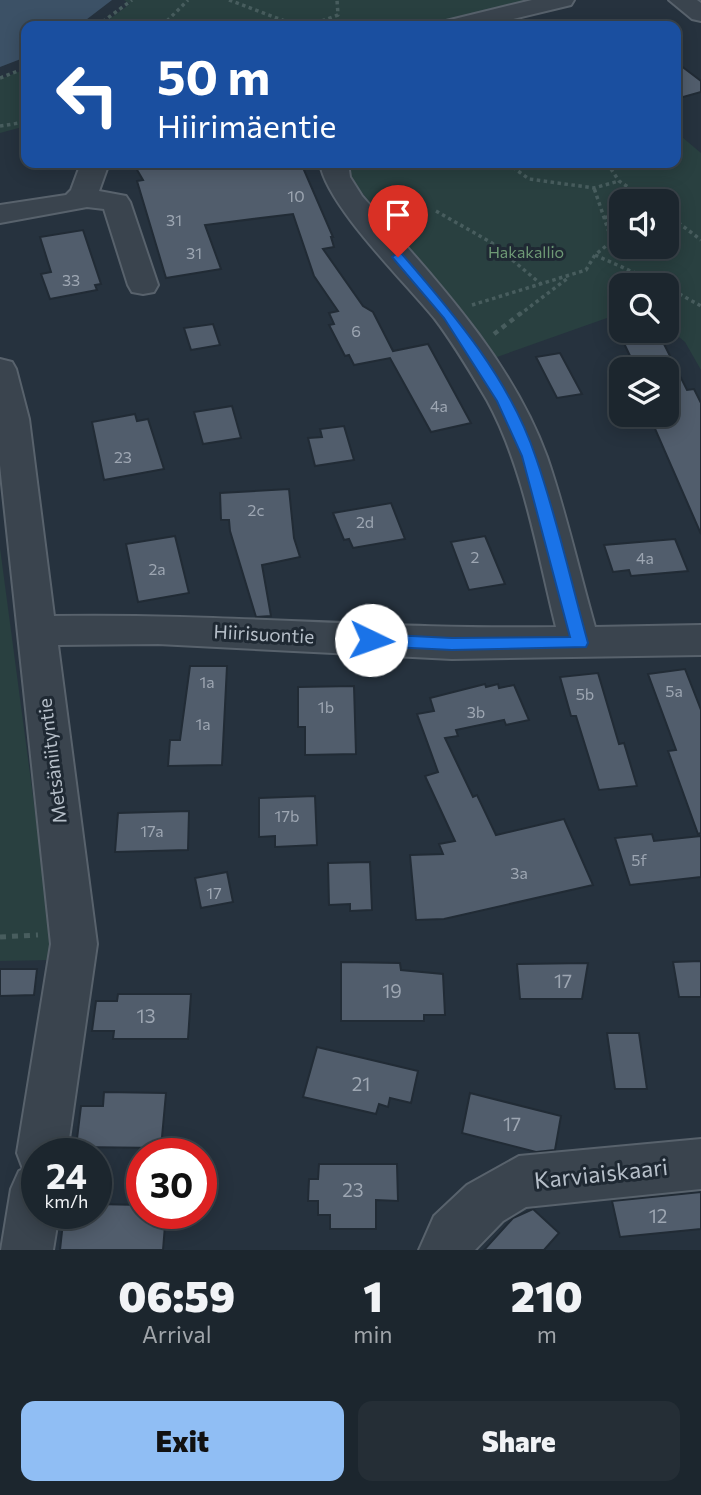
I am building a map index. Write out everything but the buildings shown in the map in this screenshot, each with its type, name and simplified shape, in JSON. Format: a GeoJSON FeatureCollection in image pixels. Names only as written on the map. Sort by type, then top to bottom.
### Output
{"type":"FeatureCollection","features":[{"type":"Feature","properties":{"kind":"street"},"geometry":{"type":"LineString","coordinates":[[476,21],[562,0]]}},
{"type":"Feature","properties":{"kind":"street"},"geometry":{"type":"LineString","coordinates":[[681,0],[701,14]]}},
{"type":"Feature","properties":{"kind":"street"},"geometry":{"type":"LineString","coordinates":[[0,214],[75,202],[84,194],[93,168]]}},
{"type":"Feature","properties":{"kind":"street"},"geometry":{"type":"LineString","coordinates":[[335,168],[336,177],[350,201],[446,312],[504,401],[529,456],[580,643]]}},
{"type":"Feature","properties":{"kind":"street"},"geometry":{"type":"LineString","coordinates":[[80,197],[116,202],[143,285]]}},
{"type":"Feature","properties":{"kind":"street","name":"Metsäniityntie"},"geometry":{"type":"LineString","coordinates":[[0,369],[12,419],[74,944],[44,1138]]}},
{"type":"Feature","properties":{"kind":"street","name":"Hiirisuontie"},"geometry":{"type":"LineString","coordinates":[[37,631],[158,629],[452,644],[701,640]]}},
{"type":"Feature","properties":{"kind":"street","name":"Karviaiskaari"},"geometry":{"type":"LineString","coordinates":[[445,1250],[453,1235],[485,1203],[519,1182],[701,1164]]}},
{"type":"Feature","properties":{"kind":"street"},"geometry":{"type":"LineString","coordinates":[[27,1250],[30,1229]]}},
{"type":"Feature","properties":{"kind":"path"},"geometry":{"type":"LineString","coordinates":[[104,21],[132,0]]}},
{"type":"Feature","properties":{"kind":"path"},"geometry":{"type":"LineString","coordinates":[[167,21],[187,0]]}},
{"type":"Feature","properties":{"kind":"path"},"geometry":{"type":"LineString","coordinates":[[229,0],[285,21]]}},
{"type":"Feature","properties":{"kind":"path"},"geometry":{"type":"LineString","coordinates":[[322,21],[338,15],[337,0]]}},
{"type":"Feature","properties":{"kind":"path"},"geometry":{"type":"LineString","coordinates":[[0,78],[21,70]]}},
{"type":"Feature","properties":{"kind":"path"},"geometry":{"type":"LineString","coordinates":[[0,126],[21,123]]}},
{"type":"Feature","properties":{"kind":"path"},"geometry":{"type":"LineString","coordinates":[[514,168],[529,179],[594,188],[620,181]]}},
{"type":"Feature","properties":{"kind":"path"},"geometry":{"type":"LineString","coordinates":[[611,168],[620,181],[632,189]]}},
{"type":"Feature","properties":{"kind":"path"},"geometry":{"type":"LineString","coordinates":[[446,312],[586,270],[594,255],[612,241],[594,188]]}},
{"type":"Feature","properties":{"kind":"path"},"geometry":{"type":"LineString","coordinates":[[436,211],[474,230],[522,265],[541,284]]}},
{"type":"Feature","properties":{"kind":"path"},"geometry":{"type":"LineString","coordinates":[[604,218],[609,216]]}},
{"type":"Feature","properties":{"kind":"path"},"geometry":{"type":"LineString","coordinates":[[679,224],[701,240]]}},
{"type":"Feature","properties":{"kind":"path"},"geometry":{"type":"LineString","coordinates":[[594,255],[635,273]]}},
{"type":"Feature","properties":{"kind":"path"},"geometry":{"type":"LineString","coordinates":[[471,350],[571,275]]}},
{"type":"Feature","properties":{"kind":"path"},"geometry":{"type":"LineString","coordinates":[[679,294],[701,306]]}},
{"type":"Feature","properties":{"kind":"green space"},"geometry":{"type":"Polygon","coordinates":[[[124,0],[530,0],[443,21],[107,21],[130,4],[124,0]]]}},
{"type":"Feature","properties":{"kind":"green space"},"geometry":{"type":"Polygon","coordinates":[[[21,71],[21,127],[0,133],[0,79],[21,71]]]}},
{"type":"Feature","properties":{"kind":"green space","name":"Hakakallio"},"geometry":{"type":"Polygon","coordinates":[[[681,136],[701,153],[701,370],[685,342],[679,337],[679,273],[609,273],[609,317],[497,357],[345,172],[345,168],[681,168],[681,136]]]}},
{"type":"Feature","properties":{"kind":"green space"},"geometry":{"type":"Polygon","coordinates":[[[0,548],[49,917],[49,960],[0,961],[0,548]]]}},
{"type":"Feature","properties":{"kind":"water"},"geometry":{"type":"Polygon","coordinates":[[[0,0],[112,0],[85,21],[21,21],[21,59],[0,67],[0,0]]]}},
{"type":"Feature","properties":{"kind":"route"},"geometry":{"type":"LineString","coordinates":[[371,640],[452,644],[580,643],[529,456],[504,401],[449,316],[398,257]]}}]}
